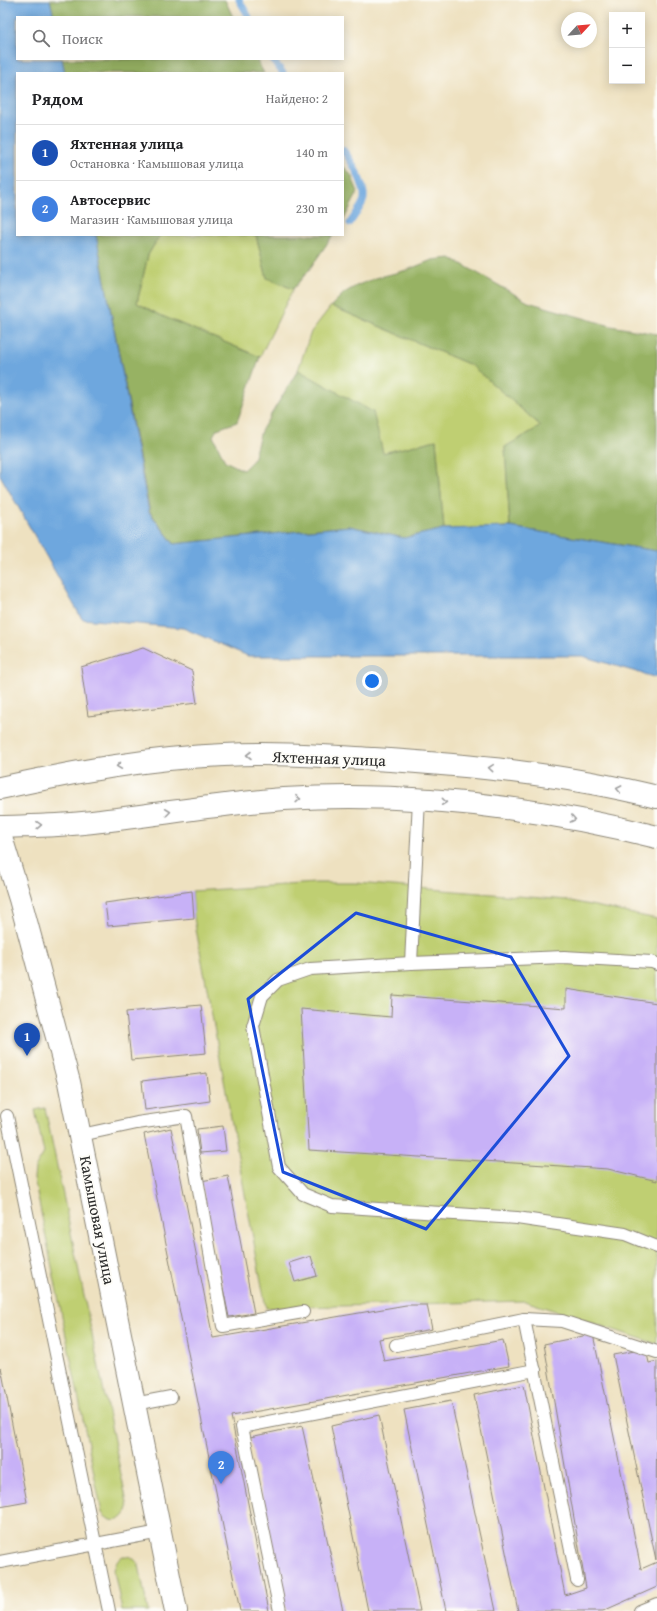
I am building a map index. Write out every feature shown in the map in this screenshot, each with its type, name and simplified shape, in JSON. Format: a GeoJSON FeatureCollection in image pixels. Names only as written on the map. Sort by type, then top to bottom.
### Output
{"type":"FeatureCollection","features":[{"type":"Feature","properties":{"kind":"main road","name":"Яхтенная улица"},"geometry":{"type":"LineString","coordinates":[[0,788],[74,772],[150,762],[224,755],[285,755],[419,762],[498,769],[569,779],[657,797]]}},
{"type":"Feature","properties":{"kind":"main road"},"geometry":{"type":"LineString","coordinates":[[0,827],[82,823],[285,799],[345,797],[418,799],[495,807],[565,817],[657,836]]}},
{"type":"Feature","properties":{"kind":"main road","name":"Камышовая улица"},"geometry":{"type":"LineString","coordinates":[[0,834],[20,899],[61,1048],[81,1135],[176,1611]]}},
{"type":"Feature","properties":{"kind":"lane"},"geometry":{"type":"LineString","coordinates":[[411,963],[418,799]]}},
{"type":"Feature","properties":{"kind":"lane"},"geometry":{"type":"LineString","coordinates":[[657,964],[652,962],[564,957],[411,963],[310,969],[278,980],[262,996],[253,1026],[279,1167],[302,1194],[332,1206],[517,1218],[626,1234],[657,1247]]}},
{"type":"Feature","properties":{"kind":"lane"},"geometry":{"type":"LineString","coordinates":[[7,1116],[109,1611]]}},
{"type":"Feature","properties":{"kind":"lane"},"geometry":{"type":"LineString","coordinates":[[81,1135],[137,1123],[186,1116],[223,1326],[303,1312]]}},
{"type":"Feature","properties":{"kind":"lane"},"geometry":{"type":"LineString","coordinates":[[396,1345],[524,1319],[562,1321],[657,1352]]}},
{"type":"Feature","properties":{"kind":"lane"},"geometry":{"type":"LineString","coordinates":[[524,1319],[577,1580]]}},
{"type":"Feature","properties":{"kind":"lane"},"geometry":{"type":"LineString","coordinates":[[280,1611],[242,1427],[534,1370]]}},
{"type":"Feature","properties":{"kind":"lane"},"geometry":{"type":"LineString","coordinates":[[134,1404],[171,1397]]}},
{"type":"Feature","properties":{"kind":"lane"},"geometry":{"type":"LineString","coordinates":[[0,1562],[160,1532]]}},
{"type":"Feature","properties":{"kind":"lane"},"geometry":{"type":"LineString","coordinates":[[640,1611],[657,1604]]}},
{"type":"Feature","properties":{"kind":"highlighted area"},"geometry":{"type":"Polygon","coordinates":[[[356,913],[511,957],[569,1056],[426,1229],[283,1172],[248,999],[356,913]]]}},
{"type":"Feature","properties":{"kind":"green space"},"geometry":{"type":"Polygon","coordinates":[[[50,0],[225,0],[233,16],[54,16],[50,0]]]}},
{"type":"Feature","properties":{"kind":"green space"},"geometry":{"type":"Polygon","coordinates":[[[62,60],[257,60],[263,72],[65,72],[62,60]]]}},
{"type":"Feature","properties":{"kind":"green space"},"geometry":{"type":"Polygon","coordinates":[[[344,167],[351,175],[358,192],[344,219],[344,167]]]}},
{"type":"Feature","properties":{"kind":"green space"},"geometry":{"type":"Polygon","coordinates":[[[96,236],[159,236],[148,255],[137,303],[162,316],[260,357],[237,422],[217,429],[213,436],[225,461],[243,470],[253,460],[261,431],[298,370],[373,412],[383,453],[436,440],[444,529],[404,538],[349,526],[174,544],[150,512],[96,236]]]}},
{"type":"Feature","properties":{"kind":"green space"},"geometry":{"type":"Polygon","coordinates":[[[159,236],[256,236],[267,278],[293,289],[260,357],[162,316],[137,303],[148,255],[159,236]]]}},
{"type":"Feature","properties":{"kind":"green space"},"geometry":{"type":"Polygon","coordinates":[[[256,236],[332,236],[309,270],[293,289],[267,278],[256,236]]]}},
{"type":"Feature","properties":{"kind":"green space"},"geometry":{"type":"Polygon","coordinates":[[[451,258],[528,302],[611,326],[657,334],[657,551],[510,527],[505,447],[541,426],[471,365],[331,306],[344,293],[358,285],[376,278],[407,270],[432,260],[451,258]]]}},
{"type":"Feature","properties":{"kind":"green space"},"geometry":{"type":"Polygon","coordinates":[[[331,306],[471,365],[541,426],[505,447],[510,527],[444,529],[436,440],[383,453],[372,412],[298,370],[311,332],[331,306]]]}},
{"type":"Feature","properties":{"kind":"green space"},"geometry":{"type":"Polygon","coordinates":[[[316,883],[356,883],[566,900],[657,919],[657,1344],[525,1301],[266,1308],[194,918],[192,891],[316,883]]]}},
{"type":"Feature","properties":{"kind":"green space"},"geometry":{"type":"Polygon","coordinates":[[[45,1108],[128,1508],[124,1516],[117,1520],[109,1519],[102,1513],[34,1178],[35,1168],[44,1153],[35,1110],[45,1108]]]}},
{"type":"Feature","properties":{"kind":"green space"},"geometry":{"type":"Polygon","coordinates":[[[123,1556],[132,1558],[139,1565],[148,1611],[122,1611],[114,1571],[117,1562],[123,1556]]]}},
{"type":"Feature","properties":{"kind":"water"},"geometry":{"type":"Polygon","coordinates":[[[0,0],[50,0],[54,16],[16,16],[16,60],[62,60],[65,72],[16,72],[16,236],[96,236],[149,512],[174,544],[349,526],[404,538],[444,529],[510,527],[657,551],[657,678],[582,656],[248,656],[183,628],[82,619],[0,475],[0,0]]]}},
{"type":"Feature","properties":{"kind":"building"},"geometry":{"type":"Polygon","coordinates":[[[143,648],[192,671],[197,703],[88,716],[81,667],[143,648]]]}},
{"type":"Feature","properties":{"kind":"building"},"geometry":{"type":"Polygon","coordinates":[[[192,891],[194,918],[108,926],[105,903],[192,891]]]}},
{"type":"Feature","properties":{"kind":"building"},"geometry":{"type":"Polygon","coordinates":[[[566,989],[657,1003],[657,1181],[608,1169],[309,1150],[301,1009],[391,1017],[392,995],[566,1008],[566,989]]]}},
{"type":"Feature","properties":{"kind":"building"},"geometry":{"type":"Polygon","coordinates":[[[201,1005],[206,1053],[131,1060],[126,1012],[201,1005]]]}},
{"type":"Feature","properties":{"kind":"building"},"geometry":{"type":"Polygon","coordinates":[[[207,1073],[210,1101],[145,1110],[142,1081],[207,1073]]]}},
{"type":"Feature","properties":{"kind":"building"},"geometry":{"type":"Polygon","coordinates":[[[223,1126],[226,1151],[200,1153],[197,1129],[223,1126]]]}},
{"type":"Feature","properties":{"kind":"building"},"geometry":{"type":"Polygon","coordinates":[[[171,1128],[213,1338],[406,1305],[427,1305],[432,1329],[379,1339],[384,1361],[503,1340],[509,1366],[231,1416],[269,1611],[240,1611],[144,1134],[171,1128]]]}},
{"type":"Feature","properties":{"kind":"building"},"geometry":{"type":"Polygon","coordinates":[[[228,1176],[254,1313],[229,1317],[201,1181],[228,1176]]]}},
{"type":"Feature","properties":{"kind":"building"},"geometry":{"type":"Polygon","coordinates":[[[311,1256],[317,1276],[295,1282],[289,1263],[311,1256]]]}},
{"type":"Feature","properties":{"kind":"building"},"geometry":{"type":"Polygon","coordinates":[[[593,1334],[641,1569],[657,1562],[657,1587],[603,1611],[518,1611],[474,1395],[524,1385],[565,1595],[586,1588],[544,1344],[593,1334]]]}},
{"type":"Feature","properties":{"kind":"building"},"geometry":{"type":"Polygon","coordinates":[[[646,1349],[649,1363],[657,1361],[656,1560],[613,1355],[646,1349]]]}},
{"type":"Feature","properties":{"kind":"building"},"geometry":{"type":"Polygon","coordinates":[[[1,1367],[27,1502],[0,1507],[0,1368],[1,1367]]]}},
{"type":"Feature","properties":{"kind":"building"},"geometry":{"type":"Polygon","coordinates":[[[451,1401],[496,1611],[446,1611],[404,1410],[451,1401]]]}},
{"type":"Feature","properties":{"kind":"building"},"geometry":{"type":"Polygon","coordinates":[[[379,1415],[420,1611],[368,1611],[331,1426],[379,1415]]]}},
{"type":"Feature","properties":{"kind":"building"},"geometry":{"type":"Polygon","coordinates":[[[302,1426],[343,1611],[286,1611],[250,1437],[302,1426]]]}},
{"type":"Feature","properties":{"kind":"waterway"},"geometry":{"type":"LineString","coordinates":[[239,0],[248,16]]}},
{"type":"Feature","properties":{"kind":"waterway"},"geometry":{"type":"LineString","coordinates":[[273,60],[282,72]]}},
{"type":"Feature","properties":{"kind":"waterway"},"geometry":{"type":"LineString","coordinates":[[344,151],[357,173],[363,187],[364,194],[362,205],[350,223]]}},
{"type":"Feature","properties":{"kind":"place","name":"Яхтенная улица"},"geometry":{"type":"Point","coordinates":[27,1056]}},
{"type":"Feature","properties":{"kind":"place","name":"Автосервис"},"geometry":{"type":"Point","coordinates":[221,1484]}}]}
